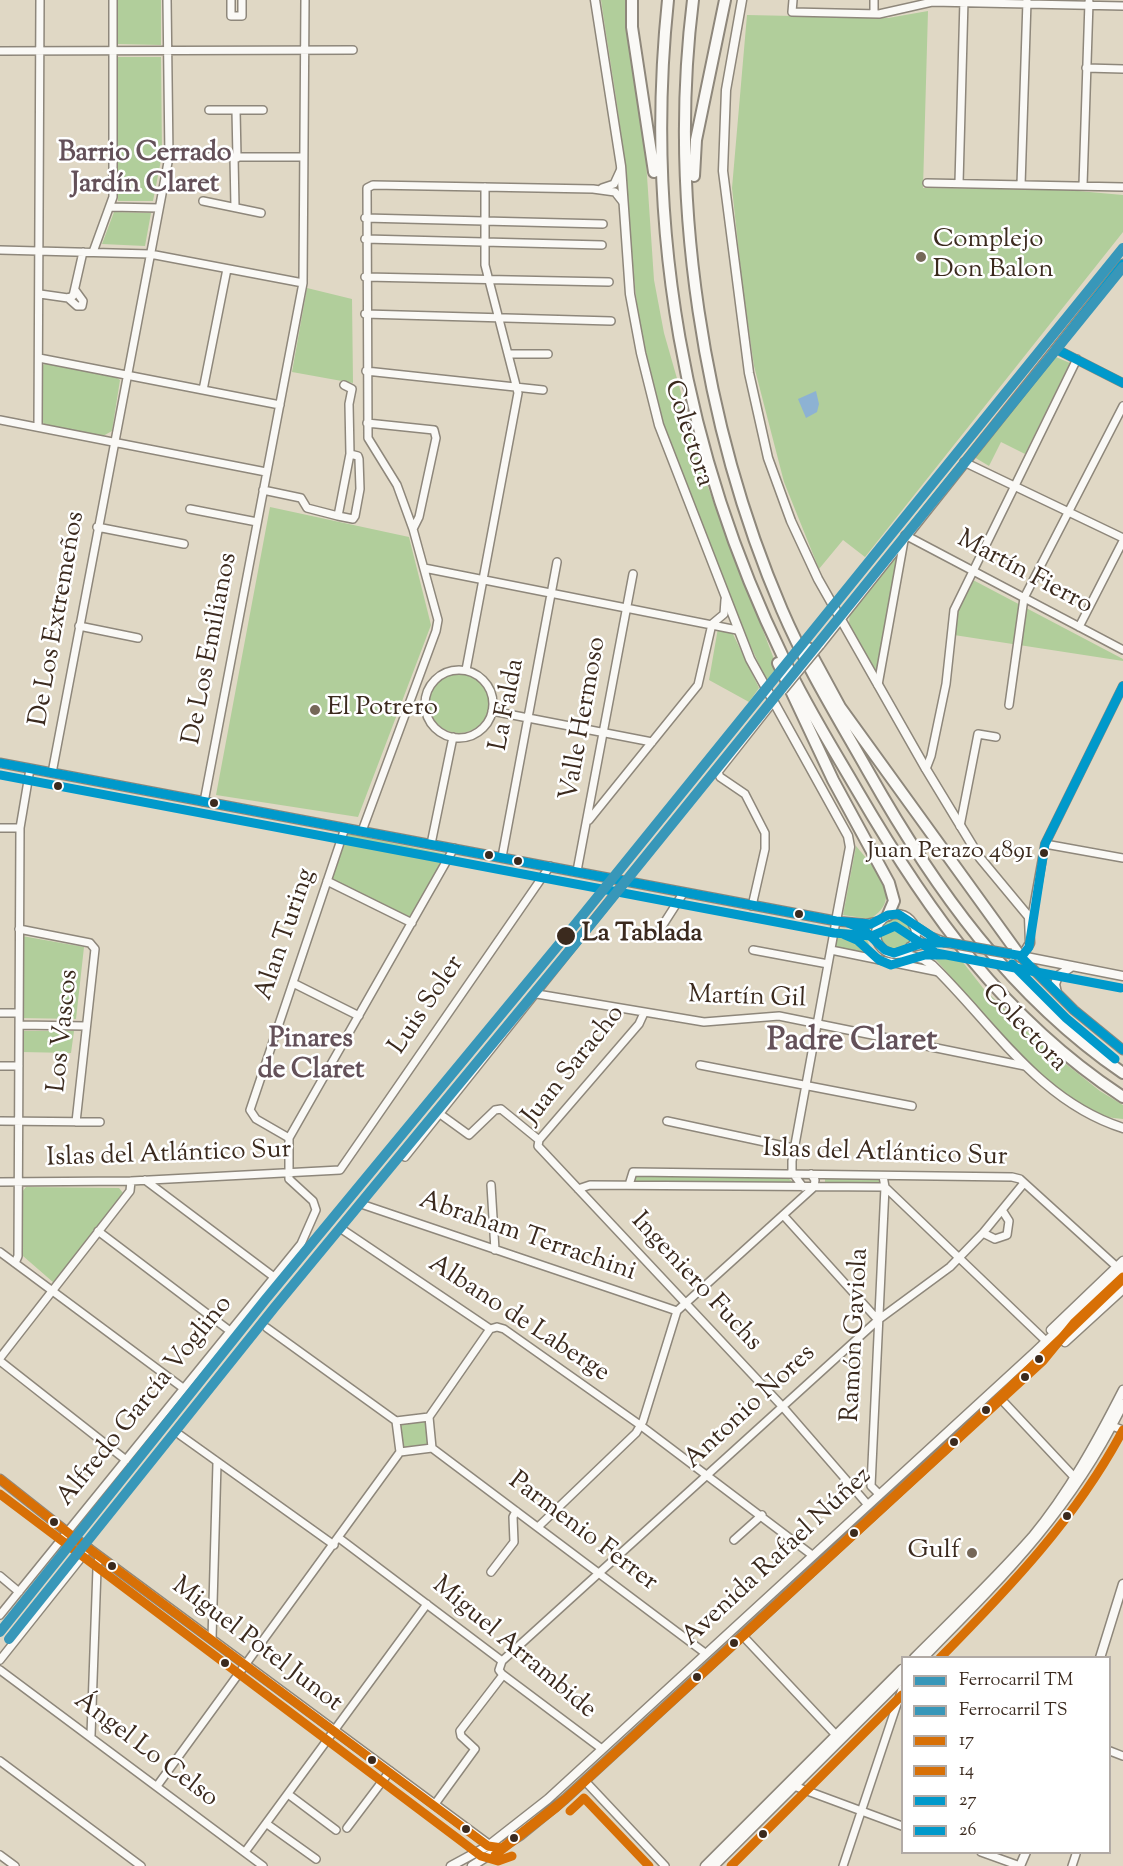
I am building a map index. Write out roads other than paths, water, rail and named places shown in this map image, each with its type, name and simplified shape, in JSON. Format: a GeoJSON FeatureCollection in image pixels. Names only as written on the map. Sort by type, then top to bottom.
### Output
{"type":"FeatureCollection","features":[{"type":"Feature","properties":{"kind":"highway"},"geometry":{"type":"LineString","coordinates":[[632,0],[632,27],[653,153],[662,263],[688,390],[706,458],[732,537],[760,606],[791,673],[833,749],[905,870],[945,929],[990,983],[1032,1024],[1081,1066],[1123,1097]]}},
{"type":"Feature","properties":{"kind":"highway"},"geometry":{"type":"LineString","coordinates":[[668,0],[662,76],[661,157],[664,226],[675,320]]}},
{"type":"Feature","properties":{"kind":"highway"},"geometry":{"type":"LineString","coordinates":[[693,0],[687,73],[686,154],[691,231],[702,320],[729,456],[774,590],[819,686],[902,829],[953,907],[991,954],[1039,1005],[1123,1073]]}},
{"type":"Feature","properties":{"kind":"highway"},"geometry":{"type":"LineString","coordinates":[[702,320],[693,157],[725,0]]}},
{"type":"Feature","properties":{"kind":"highway"},"geometry":{"type":"LineString","coordinates":[[774,590],[795,621],[840,707],[1011,951]]}},
{"type":"Feature","properties":{"kind":"highway"},"geometry":{"type":"LineString","coordinates":[[760,606],[770,646],[819,753],[892,889],[894,904],[884,918]]}},
{"type":"Feature","properties":{"kind":"main road","name":"Colectora"},"geometry":{"type":"LineString","coordinates":[[595,0],[621,166],[630,294],[650,395],[664,440],[737,630],[804,762],[848,836],[850,847],[836,921]]}},
{"type":"Feature","properties":{"kind":"main road"},"geometry":{"type":"LineString","coordinates":[[742,0],[726,90],[723,155],[726,207],[755,407],[775,478],[791,521],[826,593],[926,769],[960,826],[1002,887],[1031,922],[1029,947],[1011,951]]}},
{"type":"Feature","properties":{"kind":"main road"},"geometry":{"type":"LineString","coordinates":[[774,701],[1123,264]]}},
{"type":"Feature","properties":{"kind":"main road"},"geometry":{"type":"LineString","coordinates":[[0,763],[836,921],[854,924],[903,915],[913,925],[941,942]]}},
{"type":"Feature","properties":{"kind":"main road"},"geometry":{"type":"LineString","coordinates":[[877,940],[876,932],[884,918]]}},
{"type":"Feature","properties":{"kind":"main road"},"geometry":{"type":"LineString","coordinates":[[854,924],[877,940],[885,950],[898,953],[910,947],[941,942],[1011,951],[1072,967],[1123,976]]}},
{"type":"Feature","properties":{"kind":"main road"},"geometry":{"type":"LineString","coordinates":[[910,947],[915,936],[913,925]]}},
{"type":"Feature","properties":{"kind":"main road","name":"Colectora"},"geometry":{"type":"LineString","coordinates":[[1011,951],[1059,996],[1123,1050]]}},
{"type":"Feature","properties":{"kind":"main road","name":"Colectora"},"geometry":{"type":"LineString","coordinates":[[898,953],[923,959],[939,972],[1025,1066],[1064,1099],[1100,1119],[1123,1128]]}},
{"type":"Feature","properties":{"kind":"main road"},"geometry":{"type":"LineString","coordinates":[[1059,996],[1056,978],[1063,970],[1072,967]]}},
{"type":"Feature","properties":{"kind":"main road","name":"Avenida Rafael Núñez"},"geometry":{"type":"LineString","coordinates":[[472,1866],[502,1848],[552,1811],[1000,1398],[1039,1355],[1046,1340],[1121,1265]]}},
{"type":"Feature","properties":{"kind":"main road","name":"Avenida Rafael Núñez"},"geometry":{"type":"LineString","coordinates":[[452,1866],[488,1846],[548,1799],[879,1494],[1123,1279]]}},
{"type":"Feature","properties":{"kind":"main road"},"geometry":{"type":"LineString","coordinates":[[1039,1355],[1068,1340],[1123,1289]]}},
{"type":"Feature","properties":{"kind":"main road"},"geometry":{"type":"LineString","coordinates":[[918,1656],[1010,1561],[1077,1479],[1123,1390]]}},
{"type":"Feature","properties":{"kind":"main road"},"geometry":{"type":"LineString","coordinates":[[925,1656],[1016,1564],[1077,1479],[1112,1426],[1123,1404]]}},
{"type":"Feature","properties":{"kind":"main road","name":"Miguel Potel Junot"},"geometry":{"type":"LineString","coordinates":[[0,1479],[68,1533],[435,1804],[488,1846]]}},
{"type":"Feature","properties":{"kind":"main road"},"geometry":{"type":"LineString","coordinates":[[879,1494],[888,1497],[895,1495]]}},
{"type":"Feature","properties":{"kind":"main road"},"geometry":{"type":"LineString","coordinates":[[831,1554],[835,1543],[866,1515],[868,1505]]}},
{"type":"Feature","properties":{"kind":"main road"},"geometry":{"type":"LineString","coordinates":[[1101,1656],[1123,1584]]}},
{"type":"Feature","properties":{"kind":"main road"},"geometry":{"type":"LineString","coordinates":[[705,1866],[836,1735],[901,1676]]}},
{"type":"Feature","properties":{"kind":"main road"},"geometry":{"type":"LineString","coordinates":[[714,1866],[901,1676]]}},
{"type":"Feature","properties":{"kind":"main road"},"geometry":{"type":"LineString","coordinates":[[488,1846],[502,1848]]}},
{"type":"Feature","properties":{"kind":"street"},"geometry":{"type":"LineString","coordinates":[[38,427],[40,0]]}},
{"type":"Feature","properties":{"kind":"street"},"geometry":{"type":"LineString","coordinates":[[93,252],[110,207],[113,192],[113,0]]}},
{"type":"Feature","properties":{"kind":"street","name":"De Los Extremeños"},"geometry":{"type":"LineString","coordinates":[[52,773],[168,157],[167,0]]}},
{"type":"Feature","properties":{"kind":"street"},"geometry":{"type":"LineString","coordinates":[[231,0],[231,16],[242,16],[242,0]]}},
{"type":"Feature","properties":{"kind":"street","name":"De Los Emilianos"},"geometry":{"type":"LineString","coordinates":[[204,802],[303,283],[305,0]]}},
{"type":"Feature","properties":{"kind":"street"},"geometry":{"type":"LineString","coordinates":[[793,0],[792,12],[874,14],[932,1],[1090,2],[1123,6]]}},
{"type":"Feature","properties":{"kind":"street"},"geometry":{"type":"LineString","coordinates":[[874,0],[874,14]]}},
{"type":"Feature","properties":{"kind":"street"},"geometry":{"type":"LineString","coordinates":[[959,183],[964,1]]}},
{"type":"Feature","properties":{"kind":"street"},"geometry":{"type":"LineString","coordinates":[[1022,185],[1027,2]]}},
{"type":"Feature","properties":{"kind":"street"},"geometry":{"type":"LineString","coordinates":[[1083,185],[1090,2]]}},
{"type":"Feature","properties":{"kind":"street"},"geometry":{"type":"LineString","coordinates":[[0,51],[353,50]]}},
{"type":"Feature","properties":{"kind":"street"},"geometry":{"type":"LineString","coordinates":[[1086,68],[1123,69]]}},
{"type":"Feature","properties":{"kind":"street"},"geometry":{"type":"LineString","coordinates":[[209,110],[263,110]]}},
{"type":"Feature","properties":{"kind":"street"},"geometry":{"type":"LineString","coordinates":[[235,207],[236,110]]}},
{"type":"Feature","properties":{"kind":"street"},"geometry":{"type":"LineString","coordinates":[[168,157],[303,157]]}},
{"type":"Feature","properties":{"kind":"street"},"geometry":{"type":"LineString","coordinates":[[593,189],[614,184],[621,166]]}},
{"type":"Feature","properties":{"kind":"street"},"geometry":{"type":"LineString","coordinates":[[927,183],[1123,187]]}},
{"type":"Feature","properties":{"kind":"street"},"geometry":{"type":"LineString","coordinates":[[362,831],[414,695],[437,626],[424,568],[394,477],[369,442],[365,314],[365,193],[370,185],[593,189],[617,194],[625,213]]}},
{"type":"Feature","properties":{"kind":"street"},"geometry":{"type":"LineString","coordinates":[[466,670],[517,387],[488,278],[484,241],[485,188]]}},
{"type":"Feature","properties":{"kind":"street"},"geometry":{"type":"LineString","coordinates":[[203,201],[261,213]]}},
{"type":"Feature","properties":{"kind":"street"},"geometry":{"type":"LineString","coordinates":[[110,207],[159,208]]}},
{"type":"Feature","properties":{"kind":"street"},"geometry":{"type":"LineString","coordinates":[[365,218],[603,224]]}},
{"type":"Feature","properties":{"kind":"street"},"geometry":{"type":"LineString","coordinates":[[365,239],[602,245]]}},
{"type":"Feature","properties":{"kind":"street"},"geometry":{"type":"LineString","coordinates":[[0,250],[150,254],[303,283]]}},
{"type":"Feature","properties":{"kind":"street"},"geometry":{"type":"LineString","coordinates":[[68,298],[73,296],[75,290],[83,252]]}},
{"type":"Feature","properties":{"kind":"street"},"geometry":{"type":"LineString","coordinates":[[203,390],[227,269]]}},
{"type":"Feature","properties":{"kind":"street"},"geometry":{"type":"LineString","coordinates":[[365,277],[609,282]]}},
{"type":"Feature","properties":{"kind":"street"},"geometry":{"type":"LineString","coordinates":[[40,294],[68,298],[77,306],[82,306],[83,301],[75,290]]}},
{"type":"Feature","properties":{"kind":"street"},"geometry":{"type":"LineString","coordinates":[[365,314],[611,321]]}},
{"type":"Feature","properties":{"kind":"street"},"geometry":{"type":"LineString","coordinates":[[1056,348],[1123,383]]}},
{"type":"Feature","properties":{"kind":"street"},"geometry":{"type":"LineString","coordinates":[[508,354],[548,354]]}},
{"type":"Feature","properties":{"kind":"street"},"geometry":{"type":"LineString","coordinates":[[39,358],[280,405]]}},
{"type":"Feature","properties":{"kind":"street"},"geometry":{"type":"LineString","coordinates":[[926,769],[931,756],[946,684],[951,616],[1077,359]]}},
{"type":"Feature","properties":{"kind":"street"},"geometry":{"type":"LineString","coordinates":[[366,370],[543,390]]}},
{"type":"Feature","properties":{"kind":"street"},"geometry":{"type":"LineString","coordinates":[[338,516],[350,454],[349,410],[352,389],[344,385]]}},
{"type":"Feature","properties":{"kind":"street"},"geometry":{"type":"LineString","coordinates":[[1009,705],[1024,598],[1123,406]]}},
{"type":"Feature","properties":{"kind":"street"},"geometry":{"type":"LineString","coordinates":[[0,420],[266,472]]}},
{"type":"Feature","properties":{"kind":"street"},"geometry":{"type":"LineString","coordinates":[[367,423],[434,430],[433,449],[419,517],[413,530]]}},
{"type":"Feature","properties":{"kind":"street"},"geometry":{"type":"LineString","coordinates":[[263,490],[301,498],[307,508],[353,519],[360,489],[359,459],[358,456],[350,454]]}},
{"type":"Feature","properties":{"kind":"street"},"geometry":{"type":"LineString","coordinates":[[964,462],[1123,539],[1079,627]]}},
{"type":"Feature","properties":{"kind":"street"},"geometry":{"type":"LineString","coordinates":[[190,509],[258,522]]}},
{"type":"Feature","properties":{"kind":"street"},"geometry":{"type":"LineString","coordinates":[[97,527],[184,544]]}},
{"type":"Feature","properties":{"kind":"street"},"geometry":{"type":"LineString","coordinates":[[878,684],[905,535]]}},
{"type":"Feature","properties":{"kind":"street","name":"Martín Fierro"},"geometry":{"type":"LineString","coordinates":[[905,535],[1123,650]]}},
{"type":"Feature","properties":{"kind":"street","name":"La Falda"},"geometry":{"type":"LineString","coordinates":[[502,857],[557,562]]}},
{"type":"Feature","properties":{"kind":"street"},"geometry":{"type":"LineString","coordinates":[[424,568],[737,630]]}},
{"type":"Feature","properties":{"kind":"street","name":"Valle Hermoso"},"geometry":{"type":"LineString","coordinates":[[577,871],[633,574]]}},
{"type":"Feature","properties":{"kind":"street"},"geometry":{"type":"LineString","coordinates":[[588,822],[698,685],[712,624],[724,614],[725,600]]}},
{"type":"Feature","properties":{"kind":"street"},"geometry":{"type":"LineString","coordinates":[[79,626],[138,638]]}},
{"type":"Feature","properties":{"kind":"street"},"geometry":{"type":"LineString","coordinates":[[466,670],[486,683],[492,694],[492,711],[488,721],[478,732],[464,737],[453,737],[439,730],[432,723],[426,708],[426,697],[433,682],[441,675],[451,671],[466,670]]}},
{"type":"Feature","properties":{"kind":"street"},"geometry":{"type":"LineString","coordinates":[[1031,922],[1045,844],[1122,690]]}},
{"type":"Feature","properties":{"kind":"street"},"geometry":{"type":"LineString","coordinates":[[414,695],[426,697]]}},
{"type":"Feature","properties":{"kind":"street"},"geometry":{"type":"LineString","coordinates":[[752,906],[765,849],[765,833],[745,794],[718,774],[774,701]]}},
{"type":"Feature","properties":{"kind":"street"},"geometry":{"type":"LineString","coordinates":[[492,711],[652,742]]}},
{"type":"Feature","properties":{"kind":"street"},"geometry":{"type":"LineString","coordinates":[[960,826],[978,734],[996,737]]}},
{"type":"Feature","properties":{"kind":"street"},"geometry":{"type":"LineString","coordinates":[[431,844],[453,737]]}},
{"type":"Feature","properties":{"kind":"street"},"geometry":{"type":"LineString","coordinates":[[15,1263],[18,1256],[20,828],[30,769]]}},
{"type":"Feature","properties":{"kind":"street"},"geometry":{"type":"LineString","coordinates":[[0,828],[20,828]]}},
{"type":"Feature","properties":{"kind":"street","name":"Alan Turing"},"geometry":{"type":"LineString","coordinates":[[289,1138],[255,1119],[250,1110],[345,828]]}},
{"type":"Feature","properties":{"kind":"street"},"geometry":{"type":"LineString","coordinates":[[1045,844],[1123,858]]}},
{"type":"Feature","properties":{"kind":"street"},"geometry":{"type":"LineString","coordinates":[[288,1172],[289,1138],[454,848]]}},
{"type":"Feature","properties":{"kind":"street","name":"Luis Soler"},"geometry":{"type":"LineString","coordinates":[[340,1170],[550,866]]}},
{"type":"Feature","properties":{"kind":"street"},"geometry":{"type":"LineString","coordinates":[[327,881],[412,923]]}},
{"type":"Feature","properties":{"kind":"street"},"geometry":{"type":"LineString","coordinates":[[405,1157],[625,881]]}},
{"type":"Feature","properties":{"kind":"street"},"geometry":{"type":"LineString","coordinates":[[659,931],[684,892]]}},
{"type":"Feature","properties":{"kind":"street"},"geometry":{"type":"LineString","coordinates":[[803,1187],[792,1172],[794,1148],[815,1023],[836,921]]}},
{"type":"Feature","properties":{"kind":"street","name":"Los Vascos"},"geometry":{"type":"LineString","coordinates":[[19,929],[93,945],[76,1122]]}},
{"type":"Feature","properties":{"kind":"street"},"geometry":{"type":"LineString","coordinates":[[753,950],[828,964]]}},
{"type":"Feature","properties":{"kind":"street"},"geometry":{"type":"LineString","coordinates":[[831,950],[939,972]]}},
{"type":"Feature","properties":{"kind":"street"},"geometry":{"type":"LineString","coordinates":[[293,983],[359,1016]]}},
{"type":"Feature","properties":{"kind":"street","name":"Martín Gil"},"geometry":{"type":"LineString","coordinates":[[537,994],[704,1022],[769,1016],[815,1023],[1025,1066]]}},
{"type":"Feature","properties":{"kind":"street"},"geometry":{"type":"LineString","coordinates":[[0,1013],[19,1013]]}},
{"type":"Feature","properties":{"kind":"street","name":"Juan Saracho"},"geometry":{"type":"LineString","coordinates":[[538,1143],[639,1024],[644,1013]]}},
{"type":"Feature","properties":{"kind":"street"},"geometry":{"type":"LineString","coordinates":[[19,1025],[86,1026]]}},
{"type":"Feature","properties":{"kind":"street"},"geometry":{"type":"LineString","coordinates":[[700,1065],[912,1106]]}},
{"type":"Feature","properties":{"kind":"street"},"geometry":{"type":"LineString","coordinates":[[0,1066],[19,1066]]}},
{"type":"Feature","properties":{"kind":"street","name":"Ingeniero Fuchs"},"geometry":{"type":"LineString","coordinates":[[440,1114],[469,1135],[495,1110],[501,1109],[538,1143],[578,1189],[782,1406],[868,1505]]}},
{"type":"Feature","properties":{"kind":"street"},"geometry":{"type":"LineString","coordinates":[[0,1121],[99,1122]]}},
{"type":"Feature","properties":{"kind":"street"},"geometry":{"type":"LineString","coordinates":[[667,1121],[794,1148]]}},
{"type":"Feature","properties":{"kind":"street","name":"Islas del Atlántico Sur"},"geometry":{"type":"LineString","coordinates":[[0,1182],[131,1181],[340,1170]]}},
{"type":"Feature","properties":{"kind":"street","name":"Alfredo García Voglino"},"geometry":{"type":"LineString","coordinates":[[0,1615],[301,1244],[316,1210],[313,1202],[292,1184],[288,1172]]}},
{"type":"Feature","properties":{"kind":"street","name":"Islas del Atlántico Sur"},"geometry":{"type":"LineString","coordinates":[[629,1185],[633,1172],[792,1172],[1020,1179],[1121,1265]]}},
{"type":"Feature","properties":{"kind":"street"},"geometry":{"type":"LineString","coordinates":[[538,1527],[636,1433],[677,1311],[784,1216],[814,1186],[815,1180],[811,1174]]}},
{"type":"Feature","properties":{"kind":"street","name":"Ramón Gaviola"},"geometry":{"type":"LineString","coordinates":[[871,1486],[885,1186],[883,1176]]}},
{"type":"Feature","properties":{"kind":"street"},"geometry":{"type":"LineString","coordinates":[[145,1180],[274,1277]]}},
{"type":"Feature","properties":{"kind":"street"},"geometry":{"type":"LineString","coordinates":[[126,1460],[0,1359],[130,1191],[131,1181]]}},
{"type":"Feature","properties":{"kind":"street","name":"Antonio Nores"},"geometry":{"type":"LineString","coordinates":[[502,1661],[709,1476],[782,1406],[878,1320],[958,1258],[983,1233],[1023,1183]]}},
{"type":"Feature","properties":{"kind":"street"},"geometry":{"type":"LineString","coordinates":[[491,1185],[495,1250]]}},
{"type":"Feature","properties":{"kind":"street","name":"Islas del Atlántico Sur"},"geometry":{"type":"LineString","coordinates":[[578,1189],[590,1185],[885,1186]]}},
{"type":"Feature","properties":{"kind":"street"},"geometry":{"type":"LineString","coordinates":[[885,1186],[1046,1340]]}},
{"type":"Feature","properties":{"kind":"street","name":"Abraham Terrachini"},"geometry":{"type":"LineString","coordinates":[[364,1205],[677,1311]]}},
{"type":"Feature","properties":{"kind":"street"},"geometry":{"type":"LineString","coordinates":[[983,1233],[994,1239],[1007,1235],[1009,1221],[1002,1210]]}},
{"type":"Feature","properties":{"kind":"street"},"geometry":{"type":"LineString","coordinates":[[784,1216],[878,1320]]}},
{"type":"Feature","properties":{"kind":"street","name":"Albano de Laberge"},"geometry":{"type":"LineString","coordinates":[[343,1230],[490,1329],[497,1327],[504,1329],[640,1425],[812,1555]]}},
{"type":"Feature","properties":{"kind":"street"},"geometry":{"type":"LineString","coordinates":[[98,1231],[230,1331]]}},
{"type":"Feature","properties":{"kind":"street"},"geometry":{"type":"LineString","coordinates":[[0,1252],[183,1388]]}},
{"type":"Feature","properties":{"kind":"street"},"geometry":{"type":"LineString","coordinates":[[267,1328],[396,1421],[429,1417]]}},
{"type":"Feature","properties":{"kind":"street"},"geometry":{"type":"LineString","coordinates":[[400,1452],[432,1448],[429,1417],[490,1329]]}},
{"type":"Feature","properties":{"kind":"street"},"geometry":{"type":"LineString","coordinates":[[1000,1398],[1077,1479]]}},
{"type":"Feature","properties":{"kind":"street"},"geometry":{"type":"LineString","coordinates":[[157,1786],[400,1452],[396,1421]]}},
{"type":"Feature","properties":{"kind":"street"},"geometry":{"type":"LineString","coordinates":[[1112,1426],[1123,1430]]}},
{"type":"Feature","properties":{"kind":"street"},"geometry":{"type":"LineString","coordinates":[[180,1435],[333,1545]]}},
{"type":"Feature","properties":{"kind":"street","name":"Parmenio Ferrer"},"geometry":{"type":"LineString","coordinates":[[432,1448],[705,1653]]}},
{"type":"Feature","properties":{"kind":"street"},"geometry":{"type":"LineString","coordinates":[[212,1639],[217,1463]]}},
{"type":"Feature","properties":{"kind":"street"},"geometry":{"type":"LineString","coordinates":[[860,1496],[871,1486],[879,1494]]}},
{"type":"Feature","properties":{"kind":"street"},"geometry":{"type":"LineString","coordinates":[[491,1572],[514,1542],[516,1511]]}},
{"type":"Feature","properties":{"kind":"street"},"geometry":{"type":"LineString","coordinates":[[734,1540],[762,1515]]}},
{"type":"Feature","properties":{"kind":"street","name":"Miguel Arrambide"},"geometry":{"type":"LineString","coordinates":[[339,1538],[502,1661],[499,1670],[503,1675],[602,1749]]}},
{"type":"Feature","properties":{"kind":"street"},"geometry":{"type":"LineString","coordinates":[[0,1660],[89,1548]]}},
{"type":"Feature","properties":{"kind":"street"},"geometry":{"type":"LineString","coordinates":[[91,1736],[99,1556]]}},
{"type":"Feature","properties":{"kind":"street"},"geometry":{"type":"LineString","coordinates":[[0,1576],[19,1592]]}},
{"type":"Feature","properties":{"kind":"street"},"geometry":{"type":"LineString","coordinates":[[245,1852],[427,1604]]}},
{"type":"Feature","properties":{"kind":"street"},"geometry":{"type":"LineString","coordinates":[[741,1635],[836,1735]]}},
{"type":"Feature","properties":{"kind":"street","name":"Ángel Lo Celso"},"geometry":{"type":"LineString","coordinates":[[0,1670],[263,1866]]}},
{"type":"Feature","properties":{"kind":"street"},"geometry":{"type":"LineString","coordinates":[[435,1804],[475,1749],[461,1736],[460,1731],[503,1675]]}},
{"type":"Feature","properties":{"kind":"street"},"geometry":{"type":"LineString","coordinates":[[843,1866],[901,1692]]}},
{"type":"Feature","properties":{"kind":"street"},"geometry":{"type":"LineString","coordinates":[[0,1761],[141,1866]]}},
{"type":"Feature","properties":{"kind":"street"},"geometry":{"type":"LineString","coordinates":[[347,1828],[390,1771]]}},
{"type":"Feature","properties":{"kind":"street"},"geometry":{"type":"LineString","coordinates":[[585,1781],[665,1866]]}},
{"type":"Feature","properties":{"kind":"street"},"geometry":{"type":"LineString","coordinates":[[794,1786],[901,1825]]}},
{"type":"Feature","properties":{"kind":"street"},"geometry":{"type":"LineString","coordinates":[[288,1794],[336,1830]]}},
{"type":"Feature","properties":{"kind":"street"},"geometry":{"type":"LineString","coordinates":[[267,1824],[316,1859]]}},
{"type":"Feature","properties":{"kind":"street"},"geometry":{"type":"LineString","coordinates":[[987,1854],[1020,1866]]}},
{"type":"Feature","properties":{"kind":"street"},"geometry":{"type":"LineString","coordinates":[[1072,1866],[1076,1854]]}},
{"type":"Feature","properties":{"kind":"street"},"geometry":{"type":"LineString","coordinates":[[0,1855],[15,1866]]}},
{"type":"Feature","properties":{"kind":"water"},"geometry":{"type":"Polygon","coordinates":[[[816,391],[819,404],[817,412],[806,418],[798,399],[816,391]]]}},
{"type":"Feature","properties":{"kind":"rail line","name":"TM"},"geometry":{"type":"LineString","coordinates":[[0,1632],[265,1300],[565,937],[1123,248]]}},
{"type":"Feature","properties":{"kind":"rail line","name":"TS"},"geometry":{"type":"LineString","coordinates":[[9,1639],[274,1308],[574,945],[1123,267]]}},
{"type":"Feature","properties":{"kind":"place","name":"Complejo Don Balon"},"geometry":{"type":"Point","coordinates":[921,257]}},
{"type":"Feature","properties":{"kind":"place","name":"El Potrero"},"geometry":{"type":"Point","coordinates":[315,710]}},
{"type":"Feature","properties":{"kind":"place","name":"Juan Perazo 4891"},"geometry":{"type":"Point","coordinates":[1044,853]}},
{"type":"Feature","properties":{"kind":"place","name":"La Tablada"},"geometry":{"type":"Point","coordinates":[566,936]}},
{"type":"Feature","properties":{"kind":"place","name":"Gulf"},"geometry":{"type":"Point","coordinates":[972,1553]}},
{"type":"Feature","properties":{"kind":"district","name":"Barrio Cerrado Jardín Claret"},"geometry":{"type":"Point","coordinates":[145,170]}},
{"type":"Feature","properties":{"kind":"district","name":"Padre Claret"},"geometry":{"type":"Point","coordinates":[852,1044]}},
{"type":"Feature","properties":{"kind":"district","name":"Pinares de Claret"},"geometry":{"type":"Point","coordinates":[311,1056]}}]}
